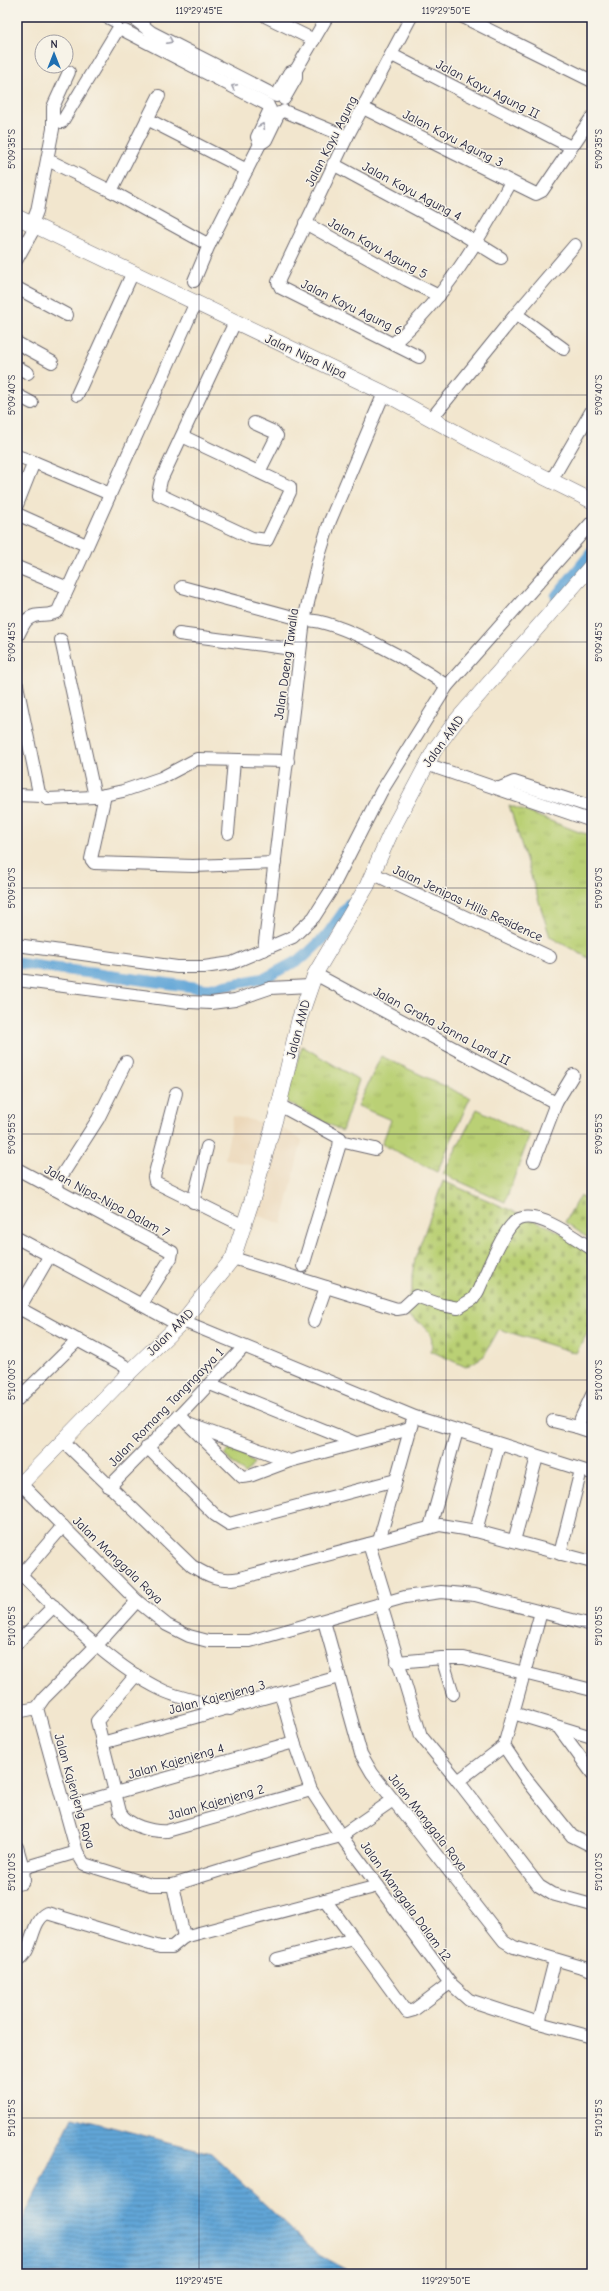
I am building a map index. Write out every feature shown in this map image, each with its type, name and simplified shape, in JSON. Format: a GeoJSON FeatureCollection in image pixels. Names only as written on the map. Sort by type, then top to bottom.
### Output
{"type":"FeatureCollection","features":[{"type":"Feature","properties":{"kind":"street"},"geometry":{"type":"LineString","coordinates":[[267,17],[314,40]]}},
{"type":"Feature","properties":{"kind":"street"},"geometry":{"type":"LineString","coordinates":[[194,281],[209,245],[260,144],[266,140],[289,73],[296,70],[327,17]]}},
{"type":"Feature","properties":{"kind":"street","name":"Jalan Kayu Agung"},"geometry":{"type":"LineString","coordinates":[[278,279],[347,137],[412,17]]}},
{"type":"Feature","properties":{"kind":"street"},"geometry":{"type":"LineString","coordinates":[[464,17],[592,81]]}},
{"type":"Feature","properties":{"kind":"street"},"geometry":{"type":"LineString","coordinates":[[116,23],[132,28],[137,19],[151,32],[278,104]]}},
{"type":"Feature","properties":{"kind":"street"},"geometry":{"type":"LineString","coordinates":[[116,23],[278,104],[307,115],[316,123],[347,137]]}},
{"type":"Feature","properties":{"kind":"street"},"geometry":{"type":"LineString","coordinates":[[62,122],[116,23]]}},
{"type":"Feature","properties":{"kind":"street","name":"Jalan Kayu Agung II"},"geometry":{"type":"LineString","coordinates":[[392,55],[571,147]]}},
{"type":"Feature","properties":{"kind":"street"},"geometry":{"type":"LineString","coordinates":[[17,259],[34,225],[53,129],[53,106],[69,74]]}},
{"type":"Feature","properties":{"kind":"street"},"geometry":{"type":"LineString","coordinates":[[111,191],[159,96]]}},
{"type":"Feature","properties":{"kind":"street","name":"Jalan Kayu Agung 3"},"geometry":{"type":"LineString","coordinates":[[363,108],[531,192],[539,194],[571,147]]}},
{"type":"Feature","properties":{"kind":"street"},"geometry":{"type":"LineString","coordinates":[[571,147],[592,117]]}},
{"type":"Feature","properties":{"kind":"street"},"geometry":{"type":"LineString","coordinates":[[148,120],[247,170]]}},
{"type":"Feature","properties":{"kind":"street"},"geometry":{"type":"LineString","coordinates":[[52,162],[111,191],[209,245]]}},
{"type":"Feature","properties":{"kind":"street","name":"Jalan Kayu Agung 4"},"geometry":{"type":"LineString","coordinates":[[334,164],[477,243],[501,258]]}},
{"type":"Feature","properties":{"kind":"street"},"geometry":{"type":"LineString","coordinates":[[394,343],[413,326],[439,296],[477,243],[511,182]]}},
{"type":"Feature","properties":{"kind":"street","name":"Jalan Nipa Nipa"},"geometry":{"type":"LineString","coordinates":[[17,217],[384,393],[472,441],[592,502]]}},
{"type":"Feature","properties":{"kind":"street","name":"Jalan Kayu Agung 5"},"geometry":{"type":"LineString","coordinates":[[305,223],[407,280],[439,296]]}},
{"type":"Feature","properties":{"kind":"street"},"geometry":{"type":"LineString","coordinates":[[432,418],[516,314],[575,246]]}},
{"type":"Feature","properties":{"kind":"street"},"geometry":{"type":"LineString","coordinates":[[77,395],[132,272]]}},
{"type":"Feature","properties":{"kind":"street","name":"Jalan Kayu Agung 6"},"geometry":{"type":"LineString","coordinates":[[278,279],[278,284],[281,288],[394,343],[420,358]]}},
{"type":"Feature","properties":{"kind":"street"},"geometry":{"type":"LineString","coordinates":[[17,288],[67,315]]}},
{"type":"Feature","properties":{"kind":"street"},"geometry":{"type":"LineString","coordinates":[[17,637],[22,618],[55,613],[68,588],[196,302]]}},
{"type":"Feature","properties":{"kind":"street"},"geometry":{"type":"LineString","coordinates":[[516,314],[564,349]]}},
{"type":"Feature","properties":{"kind":"street"},"geometry":{"type":"LineString","coordinates":[[182,436],[288,486],[291,489],[270,536],[265,541],[252,538],[160,497],[159,487],[182,436],[235,322]]}},
{"type":"Feature","properties":{"kind":"street"},"geometry":{"type":"LineString","coordinates":[[17,343],[52,362]]}},
{"type":"Feature","properties":{"kind":"street"},"geometry":{"type":"LineString","coordinates":[[17,367],[28,373]]}},
{"type":"Feature","properties":{"kind":"street","name":"Jalan Daeng Tawalla"},"geometry":{"type":"LineString","coordinates":[[264,950],[304,620],[319,556],[330,521],[384,393]]}},
{"type":"Feature","properties":{"kind":"street"},"geometry":{"type":"LineString","coordinates":[[17,395],[32,403]]}},
{"type":"Feature","properties":{"kind":"street"},"geometry":{"type":"LineString","coordinates":[[551,481],[592,410]]}},
{"type":"Feature","properties":{"kind":"street"},"geometry":{"type":"LineString","coordinates":[[254,423],[274,432],[277,436],[259,472]]}},
{"type":"Feature","properties":{"kind":"street"},"geometry":{"type":"LineString","coordinates":[[17,456],[110,494]]}},
{"type":"Feature","properties":{"kind":"street"},"geometry":{"type":"LineString","coordinates":[[17,504],[34,462]]}},
{"type":"Feature","properties":{"kind":"street"},"geometry":{"type":"LineString","coordinates":[[17,514],[86,545]]}},
{"type":"Feature","properties":{"kind":"street"},"geometry":{"type":"LineString","coordinates":[[17,945],[177,967],[232,963],[293,937],[314,917],[344,865],[381,792],[447,686],[592,522]]}},
{"type":"Feature","properties":{"kind":"street","name":"Jalan AMD"},"geometry":{"type":"LineString","coordinates":[[19,1486],[132,1370],[181,1323],[233,1258],[244,1226],[279,1105],[299,1020],[313,980],[374,874],[391,832],[426,764],[456,721],[592,565]]}},
{"type":"Feature","properties":{"kind":"street"},"geometry":{"type":"LineString","coordinates":[[17,567],[68,588]]}},
{"type":"Feature","properties":{"kind":"street"},"geometry":{"type":"LineString","coordinates":[[182,587],[304,620],[313,620],[332,627],[381,647],[417,666],[447,686]]}},
{"type":"Feature","properties":{"kind":"street"},"geometry":{"type":"LineString","coordinates":[[179,634],[300,650]]}},
{"type":"Feature","properties":{"kind":"street"},"geometry":{"type":"LineString","coordinates":[[61,640],[100,796],[92,859],[94,863],[193,866],[275,863]]}},
{"type":"Feature","properties":{"kind":"street"},"geometry":{"type":"LineString","coordinates":[[17,685],[39,792],[42,796]]}},
{"type":"Feature","properties":{"kind":"street"},"geometry":{"type":"LineString","coordinates":[[17,795],[42,796],[55,800],[100,796],[161,778],[197,759],[288,761]]}},
{"type":"Feature","properties":{"kind":"street"},"geometry":{"type":"LineString","coordinates":[[228,833],[234,760]]}},
{"type":"Feature","properties":{"kind":"street"},"geometry":{"type":"LineString","coordinates":[[426,764],[500,788],[592,821]]}},
{"type":"Feature","properties":{"kind":"street"},"geometry":{"type":"LineString","coordinates":[[500,788],[514,782],[592,807]]}},
{"type":"Feature","properties":{"kind":"street","name":"Jalan Jenipas Hills Residence"},"geometry":{"type":"LineString","coordinates":[[374,874],[550,957]]}},
{"type":"Feature","properties":{"kind":"street"},"geometry":{"type":"LineString","coordinates":[[17,980],[188,1002],[210,1003],[235,1000],[270,988],[313,980]]}},
{"type":"Feature","properties":{"kind":"street","name":"Jalan Graha Janna Land II"},"geometry":{"type":"LineString","coordinates":[[313,980],[556,1103]]}},
{"type":"Feature","properties":{"kind":"street"},"geometry":{"type":"LineString","coordinates":[[53,1189],[98,1119],[126,1062]]}},
{"type":"Feature","properties":{"kind":"street"},"geometry":{"type":"LineString","coordinates":[[534,1161],[556,1103],[573,1075]]}},
{"type":"Feature","properties":{"kind":"street"},"geometry":{"type":"LineString","coordinates":[[176,1093],[154,1177],[156,1183],[244,1226]]}},
{"type":"Feature","properties":{"kind":"street"},"geometry":{"type":"LineString","coordinates":[[279,1105],[334,1133],[340,1138],[303,1266]]}},
{"type":"Feature","properties":{"kind":"street"},"geometry":{"type":"LineString","coordinates":[[340,1141],[375,1149]]}},
{"type":"Feature","properties":{"kind":"street"},"geometry":{"type":"LineString","coordinates":[[194,1202],[207,1148]]}},
{"type":"Feature","properties":{"kind":"street","name":"Jalan Nipa-Nipa Dalam 7"},"geometry":{"type":"LineString","coordinates":[[17,1169],[172,1252],[171,1258],[142,1304]]}},
{"type":"Feature","properties":{"kind":"street"},"geometry":{"type":"LineString","coordinates":[[233,1258],[398,1310],[416,1296],[442,1305],[461,1307],[473,1299],[504,1237],[514,1223],[525,1218],[547,1222],[592,1249]]}},
{"type":"Feature","properties":{"kind":"street"},"geometry":{"type":"LineString","coordinates":[[17,1238],[181,1323],[414,1417],[586,1471],[560,1554]]}},
{"type":"Feature","properties":{"kind":"street"},"geometry":{"type":"LineString","coordinates":[[50,1255],[18,1309],[132,1370]]}},
{"type":"Feature","properties":{"kind":"street"},"geometry":{"type":"LineString","coordinates":[[314,1321],[326,1287]]}},
{"type":"Feature","properties":{"kind":"street"},"geometry":{"type":"LineString","coordinates":[[17,1400],[78,1340]]}},
{"type":"Feature","properties":{"kind":"street","name":"Jalan Romang Tangngayya 1"},"geometry":{"type":"LineString","coordinates":[[109,1486],[147,1447],[184,1420],[210,1384],[243,1348]]}},
{"type":"Feature","properties":{"kind":"street"},"geometry":{"type":"LineString","coordinates":[[210,1384],[356,1443]]}},
{"type":"Feature","properties":{"kind":"street"},"geometry":{"type":"LineString","coordinates":[[577,1427],[592,1395]]}},
{"type":"Feature","properties":{"kind":"street"},"geometry":{"type":"LineString","coordinates":[[414,1417],[396,1480],[374,1543],[384,1604],[397,1662],[421,1736],[458,1781],[539,1886],[552,1894],[592,1905]]}},
{"type":"Feature","properties":{"kind":"street"},"geometry":{"type":"LineString","coordinates":[[184,1420],[242,1477],[250,1476],[290,1461],[410,1429]]}},
{"type":"Feature","properties":{"kind":"street"},"geometry":{"type":"LineString","coordinates":[[184,1420],[290,1461]]}},
{"type":"Feature","properties":{"kind":"street"},"geometry":{"type":"LineString","coordinates":[[553,1421],[592,1432]]}},
{"type":"Feature","properties":{"kind":"street"},"geometry":{"type":"LineString","coordinates":[[430,1527],[457,1430]]}},
{"type":"Feature","properties":{"kind":"street"},"geometry":{"type":"LineString","coordinates":[[63,1441],[192,1566],[216,1578],[228,1580],[240,1578],[430,1527],[450,1525],[592,1562]]}},
{"type":"Feature","properties":{"kind":"street"},"geometry":{"type":"LineString","coordinates":[[476,1531],[499,1444]]}},
{"type":"Feature","properties":{"kind":"street"},"geometry":{"type":"LineString","coordinates":[[147,1447],[215,1515],[229,1524],[396,1480]]}},
{"type":"Feature","properties":{"kind":"street"},"geometry":{"type":"LineString","coordinates":[[514,1541],[538,1457]]}},
{"type":"Feature","properties":{"kind":"street","name":"Jalan Manggala Raya"},"geometry":{"type":"LineString","coordinates":[[19,1486],[63,1526],[137,1601],[167,1625],[189,1636],[208,1640],[250,1640],[428,1593],[458,1593],[475,1595],[592,1625]]}},
{"type":"Feature","properties":{"kind":"street"},"geometry":{"type":"LineString","coordinates":[[63,1526],[19,1577],[97,1645],[136,1675],[163,1691],[230,1709]]}},
{"type":"Feature","properties":{"kind":"street"},"geometry":{"type":"LineString","coordinates":[[17,1712],[38,1708],[44,1698],[97,1645],[137,1601]]}},
{"type":"Feature","properties":{"kind":"street"},"geometry":{"type":"LineString","coordinates":[[17,1643],[54,1606]]}},
{"type":"Feature","properties":{"kind":"street"},"geometry":{"type":"LineString","coordinates":[[458,1781],[504,1746],[526,1672],[541,1612]]}},
{"type":"Feature","properties":{"kind":"street","name":"Jalan Manggala Raya"},"geometry":{"type":"LineString","coordinates":[[324,1621],[361,1754],[372,1773],[504,1941],[514,1947],[592,1970]]}},
{"type":"Feature","properties":{"kind":"street"},"geometry":{"type":"LineString","coordinates":[[397,1662],[442,1658],[464,1658],[526,1672],[592,1690]]}},
{"type":"Feature","properties":{"kind":"street"},"geometry":{"type":"LineString","coordinates":[[442,1658],[452,1694]]}},
{"type":"Feature","properties":{"kind":"street","name":"Jalan Kajenjeng 2"},"geometry":{"type":"LineString","coordinates":[[136,1675],[98,1718],[102,1743],[115,1793],[122,1816],[129,1821],[159,1831],[311,1790]]}},
{"type":"Feature","properties":{"kind":"street","name":"Jalan Kajenjeng 3"},"geometry":{"type":"LineString","coordinates":[[102,1743],[281,1695],[339,1677]]}},
{"type":"Feature","properties":{"kind":"street","name":"Jalan Manggala Dalam 12"},"geometry":{"type":"LineString","coordinates":[[281,1695],[294,1742],[311,1790],[378,1886],[450,1983],[468,2000],[538,2023],[592,2036]]}},
{"type":"Feature","properties":{"kind":"street","name":"Jalan Kajenjeng Raya"},"geometry":{"type":"LineString","coordinates":[[38,1708],[82,1862],[90,1867],[151,1885],[173,1885],[259,1858],[342,1836],[393,1800]]}},
{"type":"Feature","properties":{"kind":"street"},"geometry":{"type":"LineString","coordinates":[[513,1713],[592,1737]]}},
{"type":"Feature","properties":{"kind":"street"},"geometry":{"type":"LineString","coordinates":[[559,1728],[592,1773]]}},
{"type":"Feature","properties":{"kind":"street","name":"Jalan Kajenjeng 4"},"geometry":{"type":"LineString","coordinates":[[66,1807],[294,1742]]}},
{"type":"Feature","properties":{"kind":"street"},"geometry":{"type":"LineString","coordinates":[[504,1746],[547,1806],[572,1836],[592,1846]]}},
{"type":"Feature","properties":{"kind":"street"},"geometry":{"type":"LineString","coordinates":[[17,1847],[24,1880],[22,1883],[17,1884]]}},
{"type":"Feature","properties":{"kind":"street"},"geometry":{"type":"LineString","coordinates":[[20,1862],[78,1852]]}},
{"type":"Feature","properties":{"kind":"street"},"geometry":{"type":"LineString","coordinates":[[173,1885],[184,1937]]}},
{"type":"Feature","properties":{"kind":"street"},"geometry":{"type":"LineString","coordinates":[[17,1961],[24,1955],[41,1919],[47,1913],[160,1947],[172,1947],[184,1937],[378,1886]]}},
{"type":"Feature","properties":{"kind":"street"},"geometry":{"type":"LineString","coordinates":[[325,1900],[407,2012],[414,2010],[450,1983]]}},
{"type":"Feature","properties":{"kind":"street"},"geometry":{"type":"LineString","coordinates":[[277,1959],[354,1939]]}},
{"type":"Feature","properties":{"kind":"street"},"geometry":{"type":"LineString","coordinates":[[538,2023],[555,1960]]}},
{"type":"Feature","properties":{"kind":"shaded area"},"geometry":{"type":"Polygon","coordinates":[[[233,1116],[260,1122],[254,1166],[225,1159],[233,1116]]]}},
{"type":"Feature","properties":{"kind":"shaded area"},"geometry":{"type":"Polygon","coordinates":[[[280,1127],[302,1140],[282,1224],[251,1213],[280,1127]]]}},
{"type":"Feature","properties":{"kind":"green space"},"geometry":{"type":"Polygon","coordinates":[[[509,805],[579,832],[592,835],[592,960],[550,937],[509,805]]]}},
{"type":"Feature","properties":{"kind":"green space"},"geometry":{"type":"Polygon","coordinates":[[[302,1046],[359,1080],[342,1131],[285,1101],[302,1046]]]}},
{"type":"Feature","properties":{"kind":"green space"},"geometry":{"type":"Polygon","coordinates":[[[381,1056],[470,1098],[437,1172],[382,1144],[391,1120],[358,1106],[381,1056]]]}},
{"type":"Feature","properties":{"kind":"green space"},"geometry":{"type":"Polygon","coordinates":[[[477,1109],[530,1135],[505,1202],[443,1174],[477,1109]]]}},
{"type":"Feature","properties":{"kind":"green space"},"geometry":{"type":"Polygon","coordinates":[[[443,1181],[550,1227],[592,1250],[592,1325],[576,1353],[499,1329],[484,1356],[466,1367],[431,1351],[431,1336],[425,1327],[401,1313],[412,1289],[412,1275],[415,1259],[443,1181]]]}},
{"type":"Feature","properties":{"kind":"green space"},"geometry":{"type":"Polygon","coordinates":[[[580,1195],[592,1202],[592,1241],[565,1222],[580,1195]]]}},
{"type":"Feature","properties":{"kind":"green space"},"geometry":{"type":"Polygon","coordinates":[[[233,1446],[254,1464],[245,1474],[224,1455],[233,1446]]]}},
{"type":"Feature","properties":{"kind":"water"},"geometry":{"type":"Polygon","coordinates":[[[73,2117],[211,2153],[317,2254],[354,2274],[17,2274],[17,2231],[73,2117]]]}},
{"type":"Feature","properties":{"kind":"waterway"},"geometry":{"type":"LineString","coordinates":[[556,596],[592,552]]}},
{"type":"Feature","properties":{"kind":"waterway"},"geometry":{"type":"LineString","coordinates":[[17,963],[208,989],[265,978],[304,957],[327,935],[349,904]]}}]}
